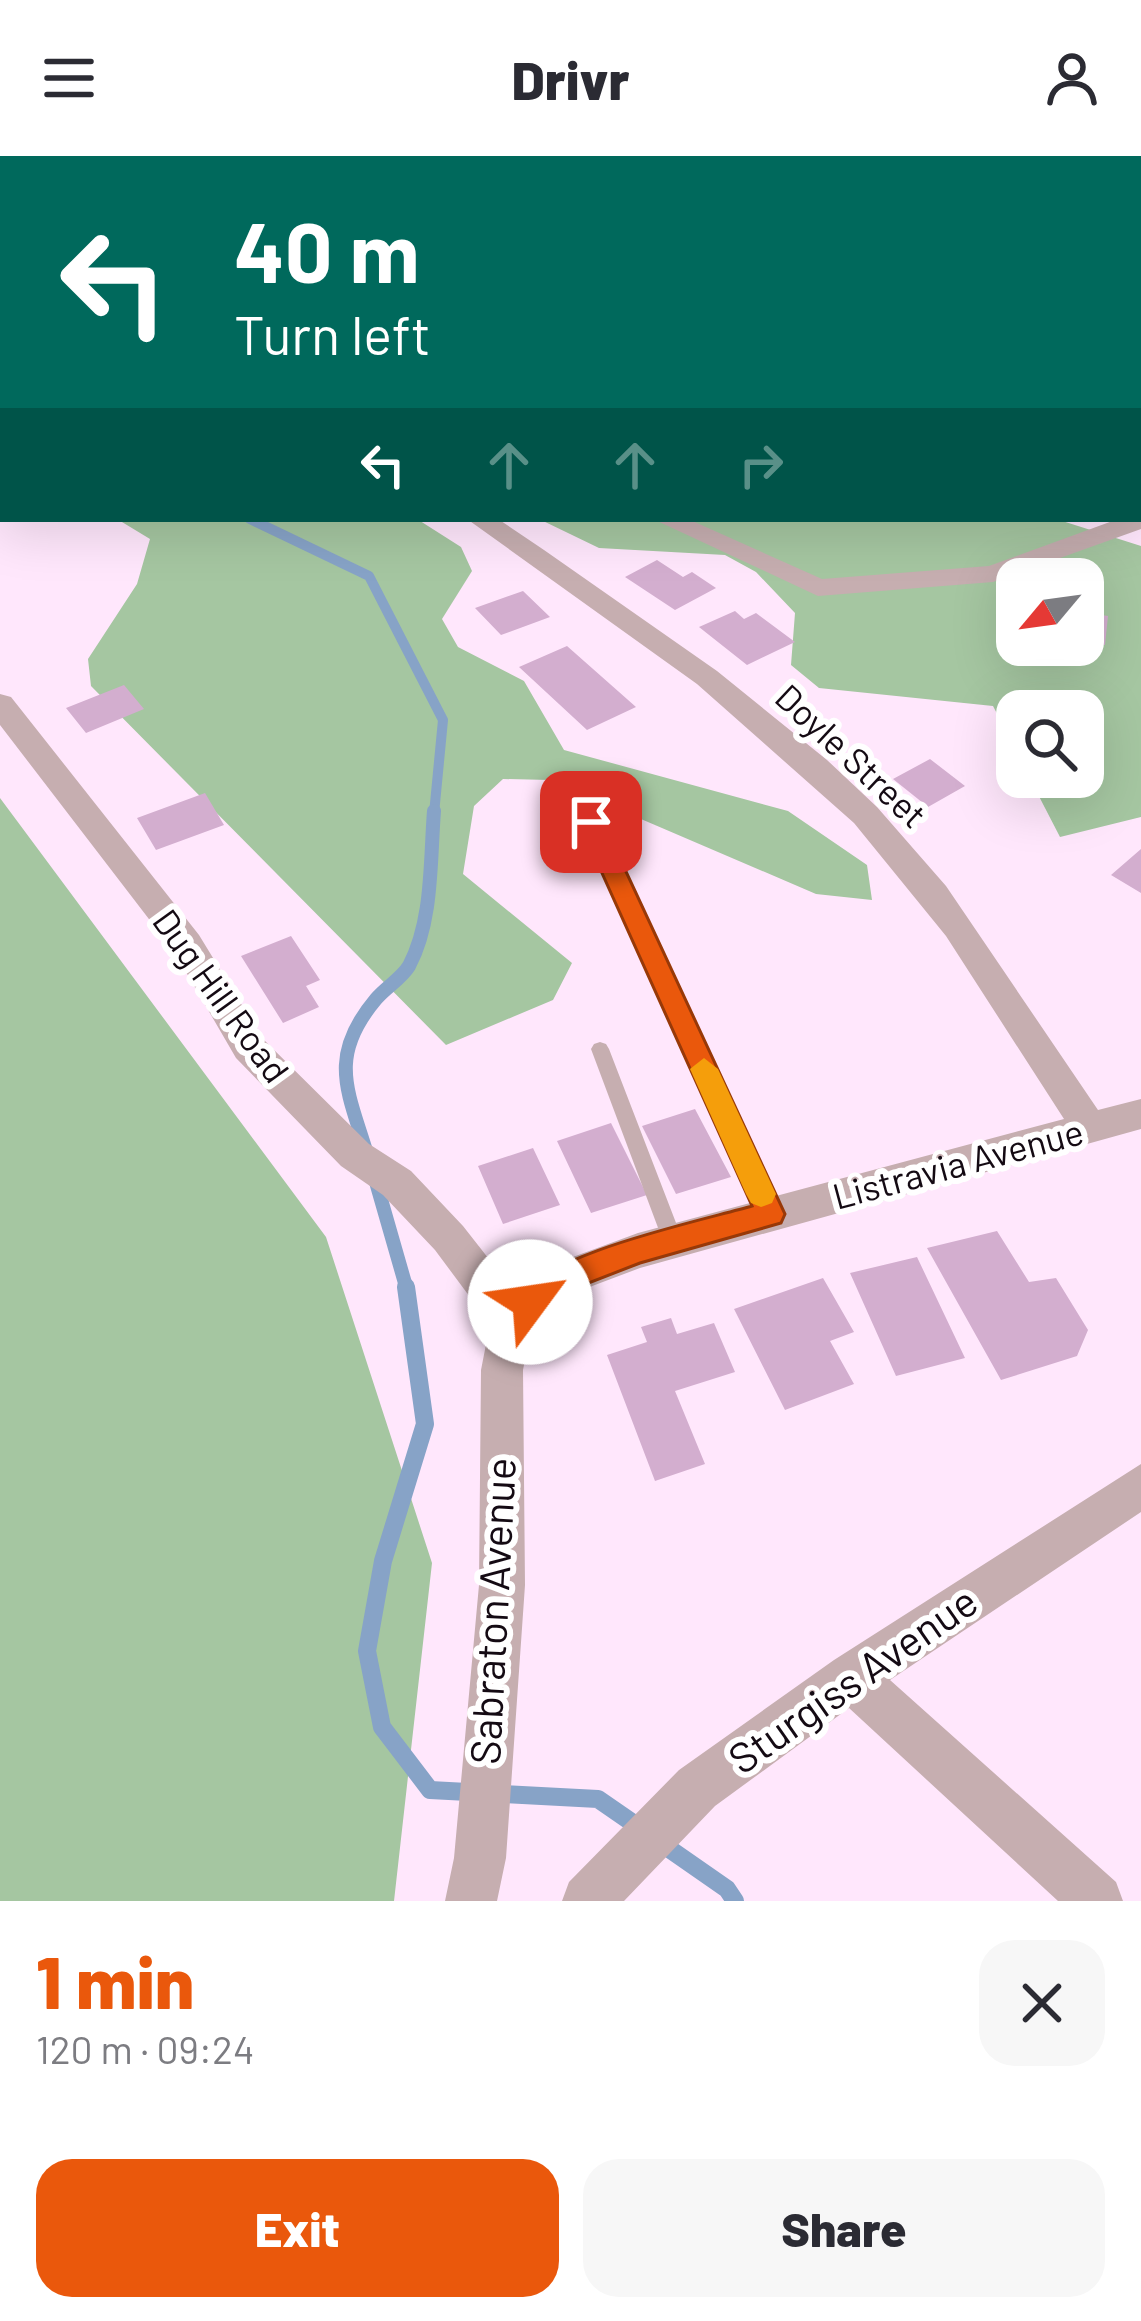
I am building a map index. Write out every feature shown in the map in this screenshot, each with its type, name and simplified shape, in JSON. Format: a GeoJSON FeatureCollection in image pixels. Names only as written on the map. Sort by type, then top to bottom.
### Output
{"type":"FeatureCollection","features":[{"type":"Feature","properties":{"kind":"street","name":"Doyle Street"},"geometry":{"type":"LineString","coordinates":[[484,522],[632,624],[835,785],[907,860],[977,952],[1089,1128]]}},
{"type":"Feature","properties":{"kind":"street"},"geometry":{"type":"LineString","coordinates":[[673,522],[818,589],[993,574],[1134,522]]}},
{"type":"Feature","properties":{"kind":"street","name":"Dug Hill Road"},"geometry":{"type":"LineString","coordinates":[[0,704],[187,944],[249,1048],[355,1154],[398,1183],[449,1238],[512,1321]]}},
{"type":"Feature","properties":{"kind":"street","name":"Listravia Avenue"},"geometry":{"type":"LineString","coordinates":[[512,1321],[549,1284],[673,1241],[1141,1114]]}},
{"type":"Feature","properties":{"kind":"street","name":"Sabraton Avenue"},"geometry":{"type":"LineString","coordinates":[[471,1901],[481,1840],[502,1585],[502,1370],[512,1321]]}},
{"type":"Feature","properties":{"kind":"street","name":"Sturgiss Avenue"},"geometry":{"type":"LineString","coordinates":[[603,1885],[697,1788],[851,1677],[1141,1486]]}},
{"type":"Feature","properties":{"kind":"street"},"geometry":{"type":"LineString","coordinates":[[851,1677],[1097,1901]]}},
{"type":"Feature","properties":{"kind":"lane"},"geometry":{"type":"LineString","coordinates":[[591,822],[770,1214]]}},
{"type":"Feature","properties":{"kind":"lane"},"geometry":{"type":"LineString","coordinates":[[601,1049],[673,1241]]}},
{"type":"Feature","properties":{"kind":"green space"},"geometry":{"type":"Polygon","coordinates":[[[122,522],[422,522],[461,547],[472,571],[442,619],[458,647],[524,681],[564,750],[788,811],[867,865],[872,900],[816,894],[550,780],[503,779],[474,806],[463,874],[572,963],[553,1000],[446,1045],[91,686],[88,659],[137,584],[150,539],[122,522]]]}},
{"type":"Feature","properties":{"kind":"green space"},"geometry":{"type":"Polygon","coordinates":[[[545,522],[1065,522],[1141,546],[1141,817],[1060,837],[1040,798],[1104,798],[1104,690],[996,690],[996,712],[993,706],[819,688],[791,665],[795,613],[756,572],[725,555],[599,548],[545,522]]]}},
{"type":"Feature","properties":{"kind":"green space"},"geometry":{"type":"Polygon","coordinates":[[[0,798],[326,1237],[432,1563],[394,1901],[0,1901],[0,798]]]}},
{"type":"Feature","properties":{"kind":"building"},"geometry":{"type":"Polygon","coordinates":[[[657,560],[683,577],[692,572],[716,588],[675,610],[625,577],[657,560]]]}},
{"type":"Feature","properties":{"kind":"building"},"geometry":{"type":"Polygon","coordinates":[[[523,591],[550,617],[501,635],[475,608],[523,591]]]}},
{"type":"Feature","properties":{"kind":"building"},"geometry":{"type":"Polygon","coordinates":[[[735,611],[744,619],[756,613],[795,642],[747,665],[699,627],[735,611]]]}},
{"type":"Feature","properties":{"kind":"building"},"geometry":{"type":"Polygon","coordinates":[[[567,646],[636,707],[587,730],[519,667],[567,646]]]}},
{"type":"Feature","properties":{"kind":"building"},"geometry":{"type":"Polygon","coordinates":[[[124,685],[144,709],[86,733],[66,708],[124,685]]]}},
{"type":"Feature","properties":{"kind":"building"},"geometry":{"type":"Polygon","coordinates":[[[930,759],[965,786],[928,807],[893,779],[930,759]]]}},
{"type":"Feature","properties":{"kind":"building"},"geometry":{"type":"Polygon","coordinates":[[[205,793],[224,825],[156,850],[137,818],[205,793]]]}},
{"type":"Feature","properties":{"kind":"building"},"geometry":{"type":"Polygon","coordinates":[[[1141,849],[1141,893],[1111,875],[1141,849]]]}},
{"type":"Feature","properties":{"kind":"building"},"geometry":{"type":"Polygon","coordinates":[[[291,936],[320,980],[306,986],[319,1007],[283,1023],[241,956],[291,936]]]}},
{"type":"Feature","properties":{"kind":"building"},"geometry":{"type":"Polygon","coordinates":[[[695,1109],[731,1177],[676,1194],[642,1126],[695,1109]]]}},
{"type":"Feature","properties":{"kind":"building"},"geometry":{"type":"Polygon","coordinates":[[[611,1123],[647,1195],[591,1213],[557,1141],[611,1123]]]}},
{"type":"Feature","properties":{"kind":"building"},"geometry":{"type":"Polygon","coordinates":[[[533,1148],[560,1205],[503,1224],[478,1166],[533,1148]]]}},
{"type":"Feature","properties":{"kind":"building"},"geometry":{"type":"Polygon","coordinates":[[[997,1231],[1029,1282],[1056,1278],[1088,1330],[1077,1356],[1001,1380],[927,1248],[997,1231]]]}},
{"type":"Feature","properties":{"kind":"building"},"geometry":{"type":"Polygon","coordinates":[[[917,1257],[965,1358],[896,1376],[850,1273],[917,1257]]]}},
{"type":"Feature","properties":{"kind":"building"},"geometry":{"type":"Polygon","coordinates":[[[823,1278],[854,1332],[830,1341],[854,1384],[785,1410],[734,1309],[823,1278]]]}},
{"type":"Feature","properties":{"kind":"building"},"geometry":{"type":"Polygon","coordinates":[[[671,1318],[677,1334],[714,1323],[735,1372],[675,1391],[705,1464],[655,1481],[607,1355],[647,1342],[641,1327],[671,1318]]]}},
{"type":"Feature","properties":{"kind":"waterway"},"geometry":{"type":"LineString","coordinates":[[256,522],[369,576],[443,720],[434,814]]}},
{"type":"Feature","properties":{"kind":"waterway"},"geometry":{"type":"LineString","coordinates":[[367,1154],[349,1093],[347,1057],[361,1020],[406,971],[417,948],[429,890],[434,811]]}},
{"type":"Feature","properties":{"kind":"waterway"},"geometry":{"type":"LineString","coordinates":[[374,1175],[407,1290]]}},
{"type":"Feature","properties":{"kind":"waterway"},"geometry":{"type":"LineString","coordinates":[[406,1287],[425,1424],[383,1561],[367,1651],[382,1727],[430,1790],[598,1799],[640,1828]]}},
{"type":"Feature","properties":{"kind":"waterway"},"geometry":{"type":"LineString","coordinates":[[658,1841],[727,1889],[735,1901]]}},
{"type":"Feature","properties":{"kind":"slow traffic"},"geometry":{"type":"LineString","coordinates":[[704,1069],[761,1194]]}},
{"type":"Feature","properties":{"kind":"route"},"geometry":{"type":"LineString","coordinates":[[530,1302],[549,1284],[638,1251],[770,1214],[591,822]]}}]}
